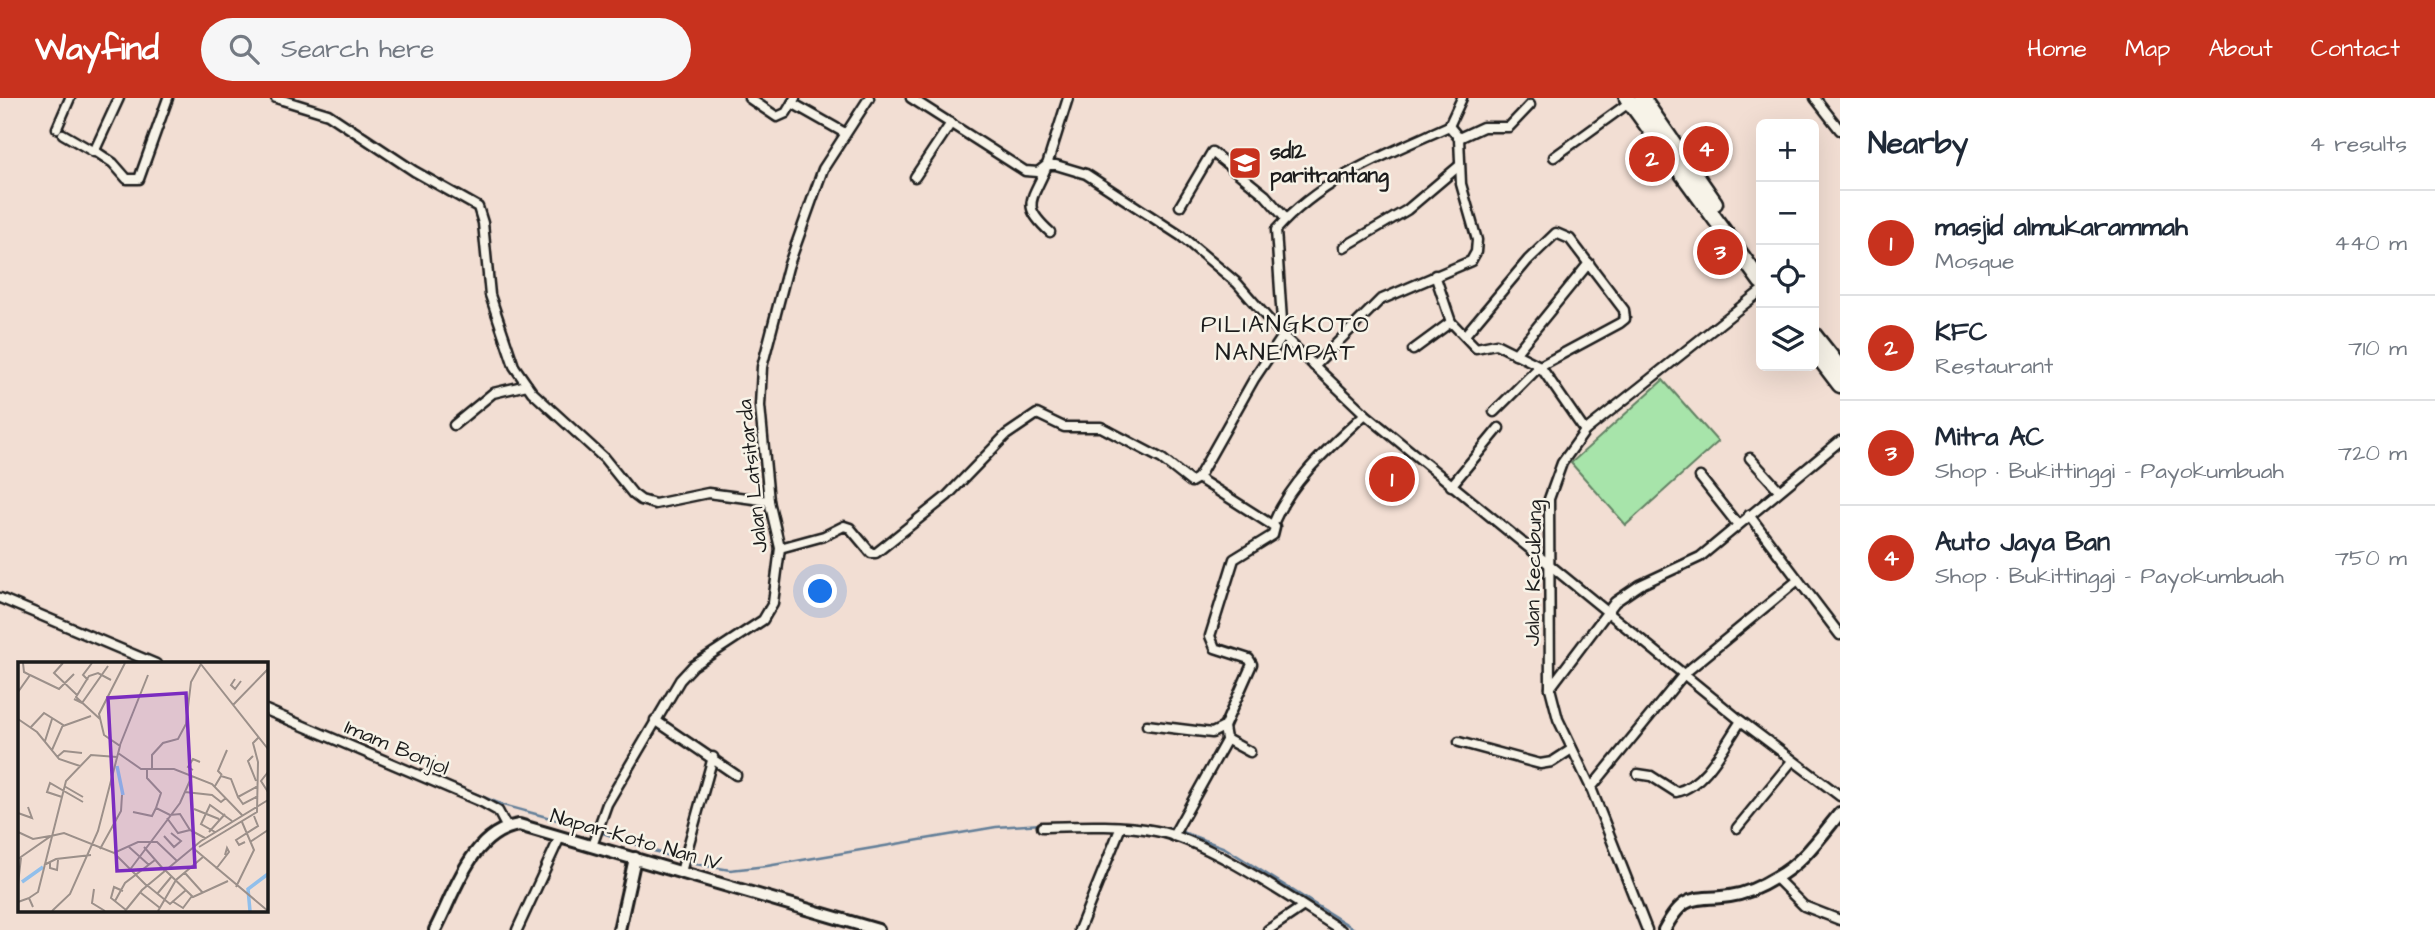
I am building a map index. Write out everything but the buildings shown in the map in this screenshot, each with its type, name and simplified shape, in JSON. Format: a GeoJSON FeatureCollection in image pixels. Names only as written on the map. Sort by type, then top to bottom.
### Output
{"type":"FeatureCollection","features":[{"type":"Feature","properties":{"kind":"highway"},"geometry":{"type":"LineString","coordinates":[[1639,100],[1756,261]]}},
{"type":"Feature","properties":{"kind":"highway"},"geometry":{"type":"LineString","coordinates":[[1639,100],[1756,275]]}},
{"type":"Feature","properties":{"kind":"highway"},"geometry":{"type":"LineString","coordinates":[[1819,345],[1840,368]]}},
{"type":"Feature","properties":{"kind":"highway"},"geometry":{"type":"LineString","coordinates":[[1819,348],[1840,385]]}},
{"type":"Feature","properties":{"kind":"street"},"geometry":{"type":"LineString","coordinates":[[70,98],[60,131],[113,163],[127,179],[139,179],[168,98]]}},
{"type":"Feature","properties":{"kind":"street"},"geometry":{"type":"LineString","coordinates":[[95,151],[119,98]]}},
{"type":"Feature","properties":{"kind":"street"},"geometry":{"type":"LineString","coordinates":[[276,98],[328,114],[421,176],[478,207],[483,223],[486,276],[495,317],[514,366],[527,385],[604,458],[623,484],[641,500],[663,503],[708,493],[769,501]]}},
{"type":"Feature","properties":{"kind":"street"},"geometry":{"type":"LineString","coordinates":[[749,98],[777,117],[786,113],[794,101],[845,134]]}},
{"type":"Feature","properties":{"kind":"street","name":"Jalan Latsitarda"},"geometry":{"type":"LineString","coordinates":[[592,846],[607,804],[680,680],[694,666],[771,611],[786,547],[769,501],[760,406],[762,367],[788,267],[823,169],[869,98]]}},
{"type":"Feature","properties":{"kind":"street"},"geometry":{"type":"LineString","coordinates":[[911,98],[1025,171],[1038,172],[1046,167],[1063,166],[1087,174],[1162,221],[1237,284],[1283,336],[1365,414],[1741,721],[1840,796]]}},
{"type":"Feature","properties":{"kind":"street"},"geometry":{"type":"LineString","coordinates":[[1049,232],[1031,215],[1030,206],[1046,167],[1068,98]]}},
{"type":"Feature","properties":{"kind":"street"},"geometry":{"type":"LineString","coordinates":[[786,547],[824,536],[844,526],[850,528],[871,553],[876,553],[947,496],[1006,435],[1037,414],[1064,427],[1101,427],[1162,459],[1191,482],[1198,478],[1254,379],[1283,336],[1276,230],[1286,219],[1347,173],[1449,126],[1462,98]]}},
{"type":"Feature","properties":{"kind":"street"},"geometry":{"type":"LineString","coordinates":[[1815,98],[1840,130]]}},
{"type":"Feature","properties":{"kind":"street"},"geometry":{"type":"LineString","coordinates":[[1554,157],[1639,100]]}},
{"type":"Feature","properties":{"kind":"street"},"geometry":{"type":"LineString","coordinates":[[1459,138],[1483,127],[1508,127],[1530,105]]}},
{"type":"Feature","properties":{"kind":"street"},"geometry":{"type":"LineString","coordinates":[[915,177],[951,124]]}},
{"type":"Feature","properties":{"kind":"street"},"geometry":{"type":"LineString","coordinates":[[1314,366],[1380,300],[1471,261],[1476,252],[1477,240],[1460,166],[1459,138],[1449,126]]}},
{"type":"Feature","properties":{"kind":"street"},"geometry":{"type":"LineString","coordinates":[[1180,206],[1212,152],[1265,195],[1286,219]]}},
{"type":"Feature","properties":{"kind":"street"},"geometry":{"type":"LineString","coordinates":[[1344,247],[1407,209],[1460,166]]}},
{"type":"Feature","properties":{"kind":"street"},"geometry":{"type":"LineString","coordinates":[[1465,335],[1528,260],[1556,233],[1567,236],[1624,310],[1625,318],[1540,366],[1494,412]]}},
{"type":"Feature","properties":{"kind":"street"},"geometry":{"type":"LineString","coordinates":[[1515,354],[1589,263]]}},
{"type":"Feature","properties":{"kind":"street"},"geometry":{"type":"LineString","coordinates":[[1435,275],[1451,322],[1476,348],[1496,344],[1540,366],[1585,431]]}},
{"type":"Feature","properties":{"kind":"street","name":"Jalan Kecubung"},"geometry":{"type":"LineString","coordinates":[[1647,930],[1591,788],[1558,719],[1550,688],[1547,561],[1552,488],[1562,463],[1585,431],[1756,295]]}},
{"type":"Feature","properties":{"kind":"street"},"geometry":{"type":"LineString","coordinates":[[1413,350],[1451,322]]}},
{"type":"Feature","properties":{"kind":"street"},"geometry":{"type":"LineString","coordinates":[[454,425],[493,393],[527,385]]}},
{"type":"Feature","properties":{"kind":"street"},"geometry":{"type":"LineString","coordinates":[[1175,831],[1227,739],[1224,727],[1252,664],[1249,659],[1215,648],[1210,636],[1231,563],[1238,555],[1273,535],[1273,524],[1282,502],[1303,475],[1365,414]]}},
{"type":"Feature","properties":{"kind":"street"},"geometry":{"type":"LineString","coordinates":[[1451,486],[1499,428]]}},
{"type":"Feature","properties":{"kind":"street"},"geometry":{"type":"LineString","coordinates":[[1550,688],[1608,611],[1640,585],[1700,557],[1840,441]]}},
{"type":"Feature","properties":{"kind":"street"},"geometry":{"type":"LineString","coordinates":[[1750,458],[1779,490]]}},
{"type":"Feature","properties":{"kind":"street"},"geometry":{"type":"LineString","coordinates":[[1700,477],[1738,525]]}},
{"type":"Feature","properties":{"kind":"street"},"geometry":{"type":"LineString","coordinates":[[1198,478],[1273,524]]}},
{"type":"Feature","properties":{"kind":"street"},"geometry":{"type":"LineString","coordinates":[[1749,515],[1840,635]]}},
{"type":"Feature","properties":{"kind":"street"},"geometry":{"type":"LineString","coordinates":[[1591,788],[1685,673],[1798,580]]}},
{"type":"Feature","properties":{"kind":"street"},"geometry":{"type":"LineString","coordinates":[[0,598],[151,662]]}},
{"type":"Feature","properties":{"kind":"street","name":"Imam Bonjol"},"geometry":{"type":"LineString","coordinates":[[268,711],[482,802],[498,811],[506,827]]}},
{"type":"Feature","properties":{"kind":"street"},"geometry":{"type":"LineString","coordinates":[[655,720],[736,775]]}},
{"type":"Feature","properties":{"kind":"street"},"geometry":{"type":"LineString","coordinates":[[1638,774],[1651,776],[1676,792],[1682,791],[1704,773],[1741,721]]}},
{"type":"Feature","properties":{"kind":"street"},"geometry":{"type":"LineString","coordinates":[[1147,725],[1212,733],[1224,727]]}},
{"type":"Feature","properties":{"kind":"street"},"geometry":{"type":"LineString","coordinates":[[1227,739],[1250,752]]}},
{"type":"Feature","properties":{"kind":"street"},"geometry":{"type":"LineString","coordinates":[[1458,742],[1540,764],[1552,762],[1572,749]]}},
{"type":"Feature","properties":{"kind":"street"},"geometry":{"type":"LineString","coordinates":[[681,872],[713,757]]}},
{"type":"Feature","properties":{"kind":"street"},"geometry":{"type":"LineString","coordinates":[[1737,828],[1793,761]]}},
{"type":"Feature","properties":{"kind":"street"},"geometry":{"type":"LineString","coordinates":[[1664,930],[1673,913],[1687,900],[1731,896],[1776,878],[1808,851],[1840,813]]}},
{"type":"Feature","properties":{"kind":"street","name":"Napar-Koto Nan IV"},"geometry":{"type":"LineString","coordinates":[[506,827],[519,824],[878,930]]}},
{"type":"Feature","properties":{"kind":"street"},"geometry":{"type":"LineString","coordinates":[[435,930],[479,846],[506,827]]}},
{"type":"Feature","properties":{"kind":"street"},"geometry":{"type":"LineString","coordinates":[[1042,827],[1175,831],[1341,930]]}},
{"type":"Feature","properties":{"kind":"street"},"geometry":{"type":"LineString","coordinates":[[1079,930],[1120,829]]}},
{"type":"Feature","properties":{"kind":"street"},"geometry":{"type":"LineString","coordinates":[[517,930],[561,837]]}},
{"type":"Feature","properties":{"kind":"street"},"geometry":{"type":"LineString","coordinates":[[619,930],[635,858]]}},
{"type":"Feature","properties":{"kind":"street"},"geometry":{"type":"LineString","coordinates":[[1776,878],[1804,906],[1840,920]]}},
{"type":"Feature","properties":{"kind":"street"},"geometry":{"type":"LineString","coordinates":[[1268,930],[1302,907]]}},
{"type":"Feature","properties":{"kind":"green space"},"geometry":{"type":"Polygon","coordinates":[[[1663,380],[1718,442],[1626,525],[1571,463],[1663,380]]]}},
{"type":"Feature","properties":{"kind":"waterway"},"geometry":{"type":"LineString","coordinates":[[393,760],[503,805],[594,830]]}},
{"type":"Feature","properties":{"kind":"waterway"},"geometry":{"type":"LineString","coordinates":[[690,863],[730,870],[996,827],[1072,822]]}},
{"type":"Feature","properties":{"kind":"waterway"},"geometry":{"type":"LineString","coordinates":[[1145,826],[1173,828]]}},
{"type":"Feature","properties":{"kind":"waterway"},"geometry":{"type":"LineString","coordinates":[[1180,831],[1225,848],[1356,930]]}},
{"type":"Feature","properties":{"kind":"waterway"},"geometry":{"type":"LineString","coordinates":[[603,833],[680,860]]}},
{"type":"Feature","properties":{"kind":"place","name":"Auto Jaya Ban"},"geometry":{"type":"Point","coordinates":[1706,149]}},
{"type":"Feature","properties":{"kind":"place","name":"KFC"},"geometry":{"type":"Point","coordinates":[1652,159]}},
{"type":"Feature","properties":{"kind":"place","name":"sd12 paritrantang"},"geometry":{"type":"Point","coordinates":[1245,163]}},
{"type":"Feature","properties":{"kind":"place","name":"Mitra AC"},"geometry":{"type":"Point","coordinates":[1720,252]}},
{"type":"Feature","properties":{"kind":"place","name":"masjid almukarammah"},"geometry":{"type":"Point","coordinates":[1392,479]}},
{"type":"Feature","properties":{"kind":"district","name":"PILIANGKOTO NANEMPAT"},"geometry":{"type":"Point","coordinates":[1286,338]}}]}
